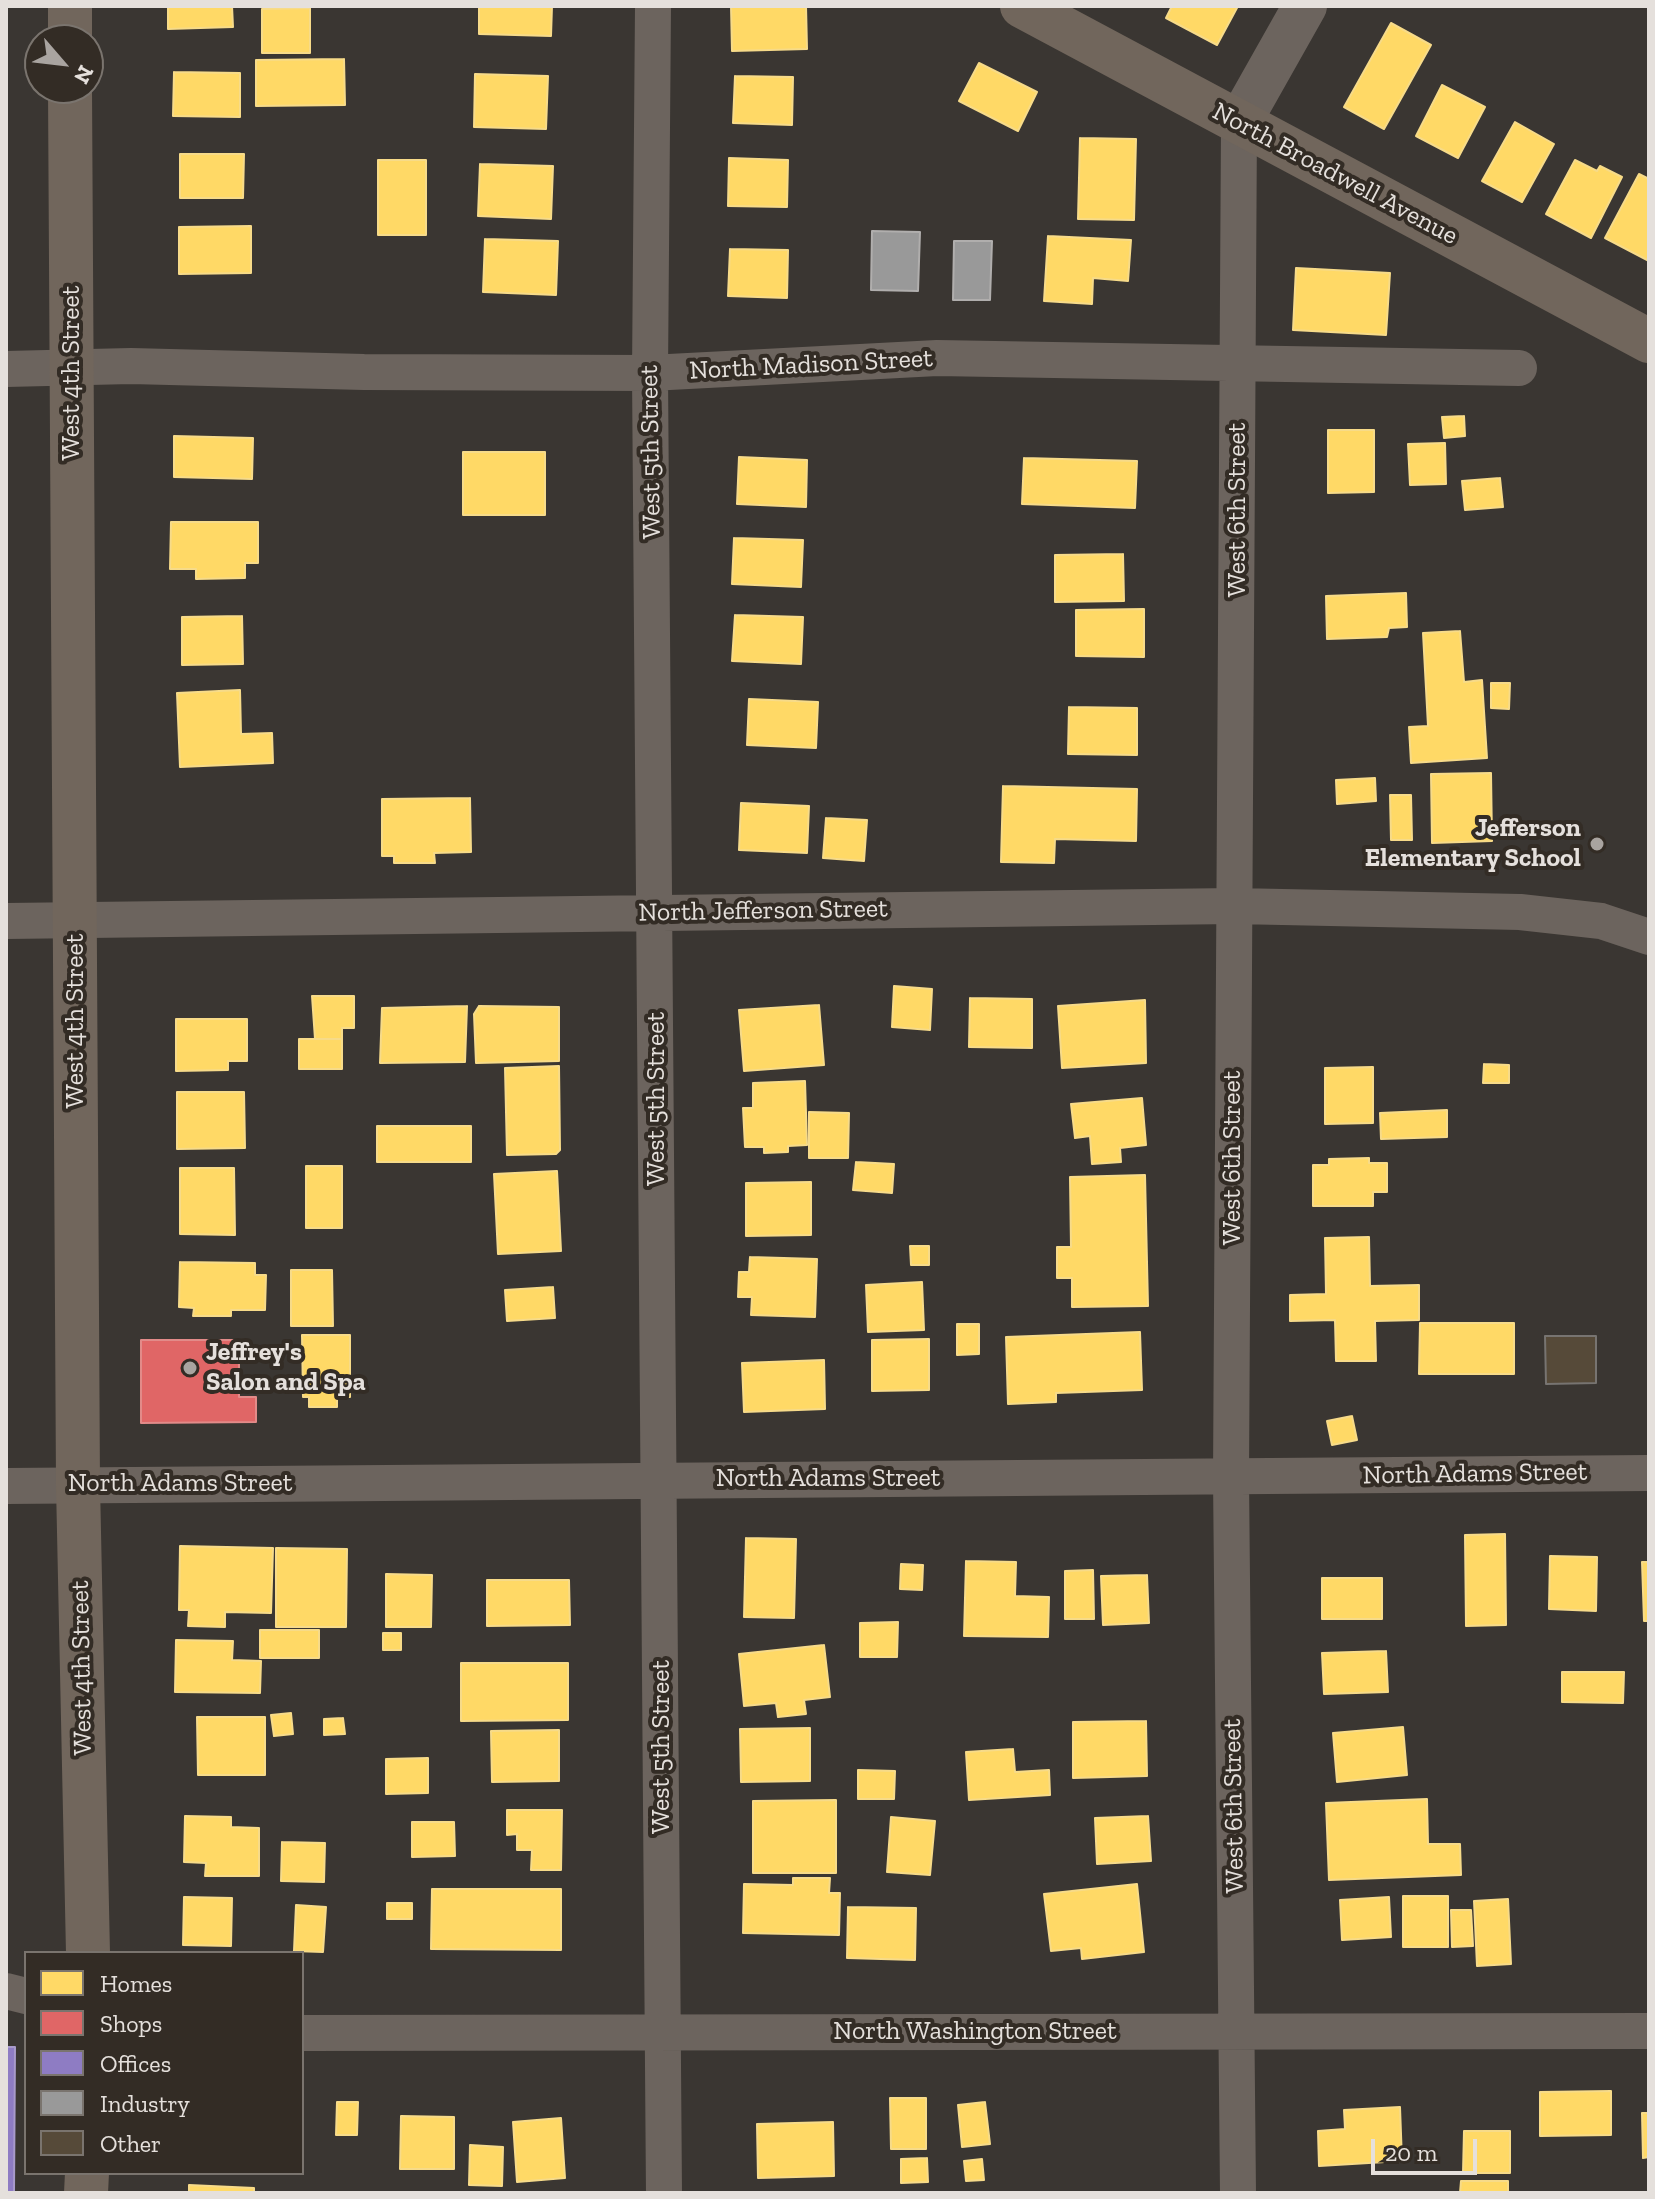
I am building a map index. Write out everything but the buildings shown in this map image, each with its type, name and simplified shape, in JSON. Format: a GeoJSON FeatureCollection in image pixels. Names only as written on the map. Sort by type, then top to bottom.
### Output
{"type":"FeatureCollection","features":[{"type":"Feature","properties":{"kind":"main road","name":"North Broadwell Avenue"},"geometry":{"type":"LineString","coordinates":[[1022,6],[1649,341]]}},
{"type":"Feature","properties":{"kind":"main road","name":"West 4th Street"},"geometry":{"type":"LineString","coordinates":[[70,104],[78,1485],[88,1951]]}},
{"type":"Feature","properties":{"kind":"street","name":"West 5th Street"},"geometry":{"type":"LineString","coordinates":[[653,6],[650,373],[664,2193]]}},
{"type":"Feature","properties":{"kind":"street"},"geometry":{"type":"LineString","coordinates":[[1239,123],[1305,6]]}},
{"type":"Feature","properties":{"kind":"street","name":"West 6th Street"},"geometry":{"type":"LineString","coordinates":[[1238,2193],[1231,1477],[1239,123]]}},
{"type":"Feature","properties":{"kind":"street","name":"North Madison Street"},"geometry":{"type":"LineString","coordinates":[[6,369],[71,367],[650,373],[937,358],[1519,368]]}},
{"type":"Feature","properties":{"kind":"street","name":"North Jefferson Street"},"geometry":{"type":"LineString","coordinates":[[6,921],[1235,906],[1520,912],[1601,921],[1649,937]]}},
{"type":"Feature","properties":{"kind":"street","name":"North Adams Street"},"geometry":{"type":"LineString","coordinates":[[6,1486],[1649,1473]]}},
{"type":"Feature","properties":{"kind":"street","name":"North Washington Street"},"geometry":{"type":"LineString","coordinates":[[304,2033],[1649,2031]]}},
{"type":"Feature","properties":{"kind":"place","name":"Jefferson Elementary School"},"geometry":{"type":"Point","coordinates":[1597,844]}},
{"type":"Feature","properties":{"kind":"place","name":"Jeffrey's Salon and Spa"},"geometry":{"type":"Point","coordinates":[190,1368]}}]}
